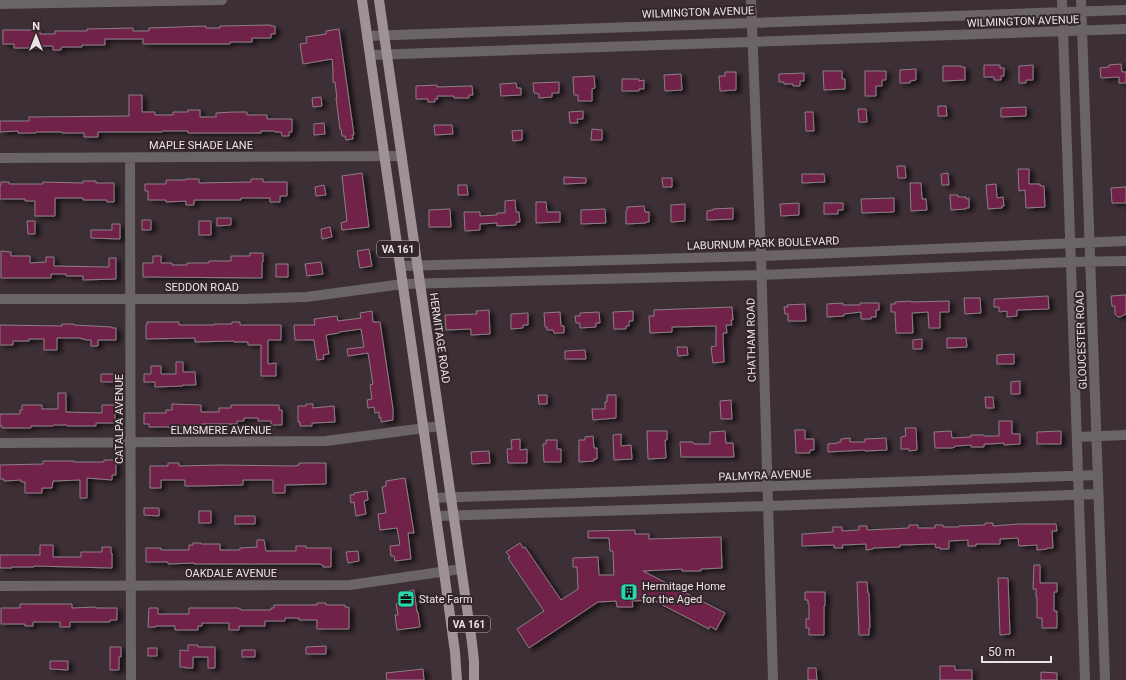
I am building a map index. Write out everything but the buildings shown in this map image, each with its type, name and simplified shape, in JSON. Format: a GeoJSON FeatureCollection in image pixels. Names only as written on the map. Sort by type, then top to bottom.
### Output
{"type":"FeatureCollection","features":[{"type":"Feature","properties":{"kind":"main road","name":"VA 161"},"geometry":{"type":"LineString","coordinates":[[362,0],[434,498],[455,654],[457,680]]}},
{"type":"Feature","properties":{"kind":"main road","name":"HERMITAGE ROAD"},"geometry":{"type":"LineString","coordinates":[[379,0],[472,643],[474,680]]}},
{"type":"Feature","properties":{"kind":"street"},"geometry":{"type":"LineString","coordinates":[[0,4],[222,0]]}},
{"type":"Feature","properties":{"kind":"street","name":"CHATHAM ROAD"},"geometry":{"type":"LineString","coordinates":[[751,0],[762,275],[773,680]]}},
{"type":"Feature","properties":{"kind":"street","name":"GLOUCESTER ROAD"},"geometry":{"type":"LineString","coordinates":[[1062,0],[1085,680]]}},
{"type":"Feature","properties":{"kind":"street","name":"GLOUCESTER ROAD"},"geometry":{"type":"LineString","coordinates":[[1081,0],[1105,680]]}},
{"type":"Feature","properties":{"kind":"street","name":"WILMINGTON AVENUE"},"geometry":{"type":"LineString","coordinates":[[367,36],[1126,10]]}},
{"type":"Feature","properties":{"kind":"street","name":"WILMINGTON AVENUE"},"geometry":{"type":"LineString","coordinates":[[370,55],[1126,29]]}},
{"type":"Feature","properties":{"kind":"street","name":"MAPLE SHADE LANE"},"geometry":{"type":"LineString","coordinates":[[0,158],[402,156]]}},
{"type":"Feature","properties":{"kind":"street","name":"CATALPA AVENUE"},"geometry":{"type":"LineString","coordinates":[[130,158],[131,680]]}},
{"type":"Feature","properties":{"kind":"street","name":"LABURNUM PARK BOULEVARD"},"geometry":{"type":"LineString","coordinates":[[400,266],[761,256],[1126,241]]}},
{"type":"Feature","properties":{"kind":"street"},"geometry":{"type":"LineString","coordinates":[[403,284],[762,275],[1126,261]]}},
{"type":"Feature","properties":{"kind":"street","name":"SEDDON ROAD"},"geometry":{"type":"LineString","coordinates":[[0,299],[236,299],[306,297],[403,284]]}},
{"type":"Feature","properties":{"kind":"street","name":"ELMSMERE AVENUE"},"geometry":{"type":"LineString","coordinates":[[0,443],[326,441],[440,426]]}},
{"type":"Feature","properties":{"kind":"street"},"geometry":{"type":"LineString","coordinates":[[1077,437],[1126,435]]}},
{"type":"Feature","properties":{"kind":"street","name":"PALMYRA AVENUE"},"geometry":{"type":"LineString","coordinates":[[434,498],[1098,475]]}},
{"type":"Feature","properties":{"kind":"street"},"geometry":{"type":"LineString","coordinates":[[436,516],[1098,494]]}},
{"type":"Feature","properties":{"kind":"street","name":"OAKDALE AVENUE"},"geometry":{"type":"LineString","coordinates":[[0,586],[350,585],[461,569]]}},
{"type":"Feature","properties":{"kind":"place","name":"Hermitage Home for the Aged"},"geometry":{"type":"Point","coordinates":[629,592]}},
{"type":"Feature","properties":{"kind":"place","name":"State Farm"},"geometry":{"type":"Point","coordinates":[406,599]}}]}
